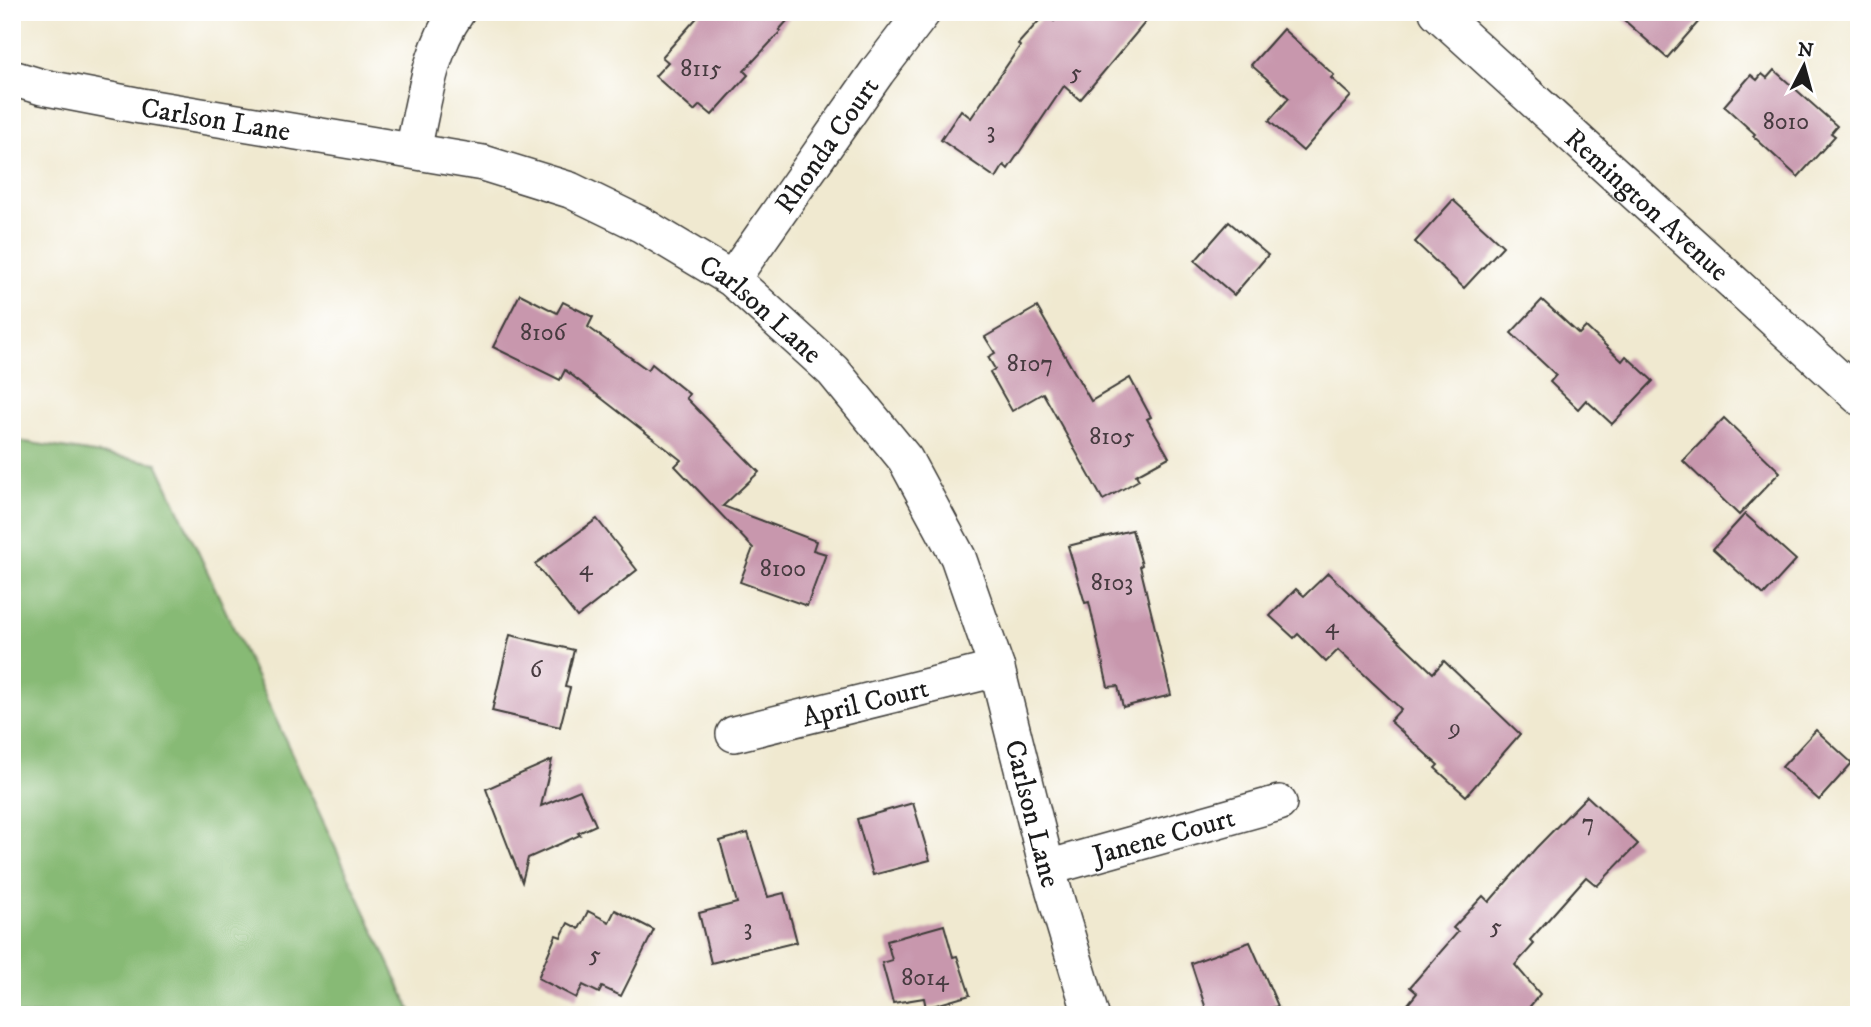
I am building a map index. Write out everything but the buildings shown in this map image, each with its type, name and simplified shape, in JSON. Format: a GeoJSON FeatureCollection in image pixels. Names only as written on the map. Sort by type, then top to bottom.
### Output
{"type":"FeatureCollection","features":[{"type":"Feature","properties":{"kind":"street"},"geometry":{"type":"LineString","coordinates":[[413,150],[434,57],[449,23],[457,12]]}},
{"type":"Feature","properties":{"kind":"street","name":"Rhonda Court"},"geometry":{"type":"LineString","coordinates":[[732,279],[877,72],[923,12]]}},
{"type":"Feature","properties":{"kind":"street","name":"Remington Avenue"},"geometry":{"type":"LineString","coordinates":[[1437,12],[1859,397]]}},
{"type":"Feature","properties":{"kind":"street","name":"Carlson Lane"},"geometry":{"type":"LineString","coordinates":[[12,78],[42,87],[141,106],[483,163],[570,190],[642,225],[732,279],[833,371],[905,459],[958,557],[997,669],[1047,868],[1091,1015]]}},
{"type":"Feature","properties":{"kind":"street","name":"April Court"},"geometry":{"type":"LineString","coordinates":[[734,734],[997,669]]}},
{"type":"Feature","properties":{"kind":"street","name":"Janene Court"},"geometry":{"type":"LineString","coordinates":[[1047,868],[1279,803]]}},
{"type":"Feature","properties":{"kind":"green space"},"geometry":{"type":"Polygon","coordinates":[[[12,440],[157,463],[413,1015],[12,1015],[12,440]]]}}]}
